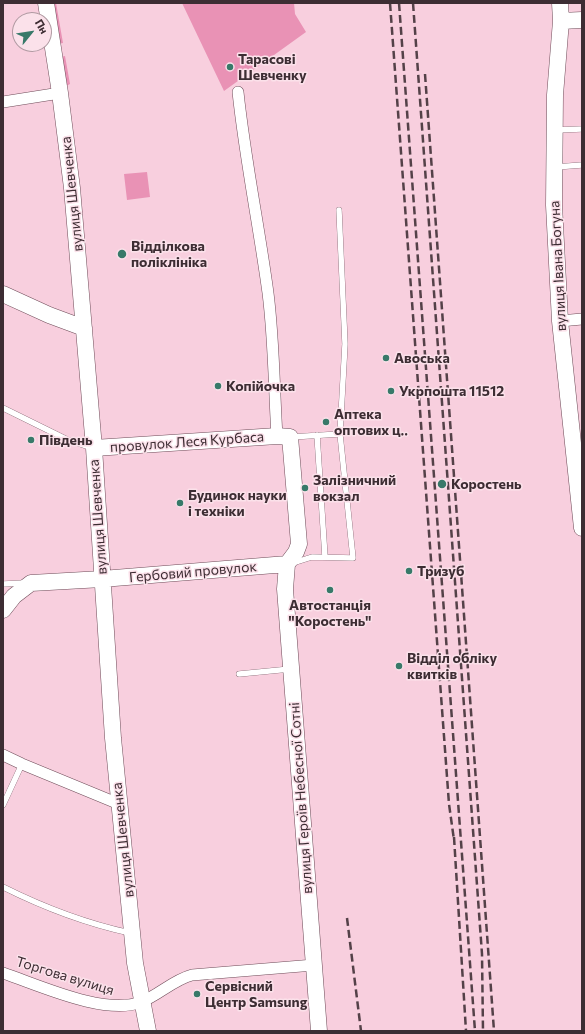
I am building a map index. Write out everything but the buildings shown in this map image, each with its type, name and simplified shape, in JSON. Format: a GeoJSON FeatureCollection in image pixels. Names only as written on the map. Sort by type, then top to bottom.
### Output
{"type":"FeatureCollection","features":[{"type":"Feature","properties":{"kind":"street","name":"вулиця Шевченка"},"geometry":{"type":"LineString","coordinates":[[46,3],[60,93],[72,188],[94,448],[119,804],[135,963],[148,1031]]}},
{"type":"Feature","properties":{"kind":"street","name":"вулиця Івана Богуна"},"geometry":{"type":"LineString","coordinates":[[560,3],[561,21],[555,95],[554,205],[560,321],[582,528]]}},
{"type":"Feature","properties":{"kind":"street"},"geometry":{"type":"LineString","coordinates":[[561,21],[582,20]]}},
{"type":"Feature","properties":{"kind":"street"},"geometry":{"type":"LineString","coordinates":[[238,92],[243,143],[257,214],[268,295],[283,437],[299,544],[296,552],[287,564]]}},
{"type":"Feature","properties":{"kind":"street"},"geometry":{"type":"LineString","coordinates":[[3,102],[60,93]]}},
{"type":"Feature","properties":{"kind":"street"},"geometry":{"type":"LineString","coordinates":[[3,294],[84,328]]}},
{"type":"Feature","properties":{"kind":"street"},"geometry":{"type":"LineString","coordinates":[[560,321],[582,319]]}},
{"type":"Feature","properties":{"kind":"street","name":"провулок Леся Курбаса"},"geometry":{"type":"LineString","coordinates":[[94,448],[283,437]]}},
{"type":"Feature","properties":{"kind":"street","name":"Гербовий провулок"},"geometry":{"type":"LineString","coordinates":[[32,583],[102,579],[287,564]]}},
{"type":"Feature","properties":{"kind":"street","name":"вулиця Героїв Небесної Сотні"},"geometry":{"type":"LineString","coordinates":[[287,564],[285,589],[319,1031]]}},
{"type":"Feature","properties":{"kind":"street"},"geometry":{"type":"LineString","coordinates":[[3,610],[17,593],[32,583]]}},
{"type":"Feature","properties":{"kind":"street"},"geometry":{"type":"LineString","coordinates":[[3,754],[22,764],[119,804]]}},
{"type":"Feature","properties":{"kind":"street","name":"Торгова вулиця"},"geometry":{"type":"LineString","coordinates":[[3,973],[98,1004],[126,1007],[142,1002],[181,978],[192,975],[314,964]]}},
{"type":"Feature","properties":{"kind":"lane"},"geometry":{"type":"LineString","coordinates":[[555,130],[582,129]]}},
{"type":"Feature","properties":{"kind":"lane"},"geometry":{"type":"LineString","coordinates":[[554,167],[582,165]]}},
{"type":"Feature","properties":{"kind":"lane"},"geometry":{"type":"LineString","coordinates":[[287,564],[312,558],[353,558],[340,434],[344,344],[339,210]]}},
{"type":"Feature","properties":{"kind":"lane","name":"провулок Леся Курбаса"},"geometry":{"type":"LineString","coordinates":[[3,408],[68,440],[94,448]]}},
{"type":"Feature","properties":{"kind":"lane"},"geometry":{"type":"LineString","coordinates":[[283,437],[340,434]]}},
{"type":"Feature","properties":{"kind":"lane"},"geometry":{"type":"LineString","coordinates":[[317,435],[325,557]]}},
{"type":"Feature","properties":{"kind":"lane","name":"Гербовий провулок"},"geometry":{"type":"LineString","coordinates":[[3,584],[32,583]]}},
{"type":"Feature","properties":{"kind":"lane"},"geometry":{"type":"LineString","coordinates":[[239,674],[291,669]]}},
{"type":"Feature","properties":{"kind":"lane"},"geometry":{"type":"LineString","coordinates":[[3,805],[22,764]]}},
{"type":"Feature","properties":{"kind":"lane"},"geometry":{"type":"LineString","coordinates":[[3,887],[43,907],[93,924],[133,933]]}},
{"type":"Feature","properties":{"kind":"shaded area"},"geometry":{"type":"Polygon","coordinates":[[[51,3],[56,3],[63,43],[58,44],[51,3]]]}},
{"type":"Feature","properties":{"kind":"shaded area"},"geometry":{"type":"Polygon","coordinates":[[[182,3],[294,3],[295,14],[306,32],[224,91],[182,3]]]}},
{"type":"Feature","properties":{"kind":"shaded area"},"geometry":{"type":"Polygon","coordinates":[[[65,56],[70,84],[64,87],[60,57],[65,56]]]}},
{"type":"Feature","properties":{"kind":"shaded area"},"geometry":{"type":"Polygon","coordinates":[[[147,172],[150,197],[127,200],[124,174],[147,172]]]}},
{"type":"Feature","properties":{"kind":"railway"},"geometry":{"type":"LineString","coordinates":[[390,3],[449,804],[454,840]]}},
{"type":"Feature","properties":{"kind":"railway"},"geometry":{"type":"LineString","coordinates":[[399,3],[475,1031]]}},
{"type":"Feature","properties":{"kind":"railway"},"geometry":{"type":"LineString","coordinates":[[413,3],[482,954],[483,1031]]}},
{"type":"Feature","properties":{"kind":"railway"},"geometry":{"type":"LineString","coordinates":[[425,74],[494,1031]]}},
{"type":"Feature","properties":{"kind":"railway"},"geometry":{"type":"LineString","coordinates":[[454,837],[466,1031]]}},
{"type":"Feature","properties":{"kind":"railway"},"geometry":{"type":"LineString","coordinates":[[347,918],[361,1031]]}},
{"type":"Feature","properties":{"kind":"place","name":"Тарасові Шевченку"},"geometry":{"type":"Point","coordinates":[230,67]}},
{"type":"Feature","properties":{"kind":"place","name":"Відділкова поліклініка"},"geometry":{"type":"Point","coordinates":[122,254]}},
{"type":"Feature","properties":{"kind":"place","name":"Авоська"},"geometry":{"type":"Point","coordinates":[386,358]}},
{"type":"Feature","properties":{"kind":"place","name":"Копійочка"},"geometry":{"type":"Point","coordinates":[218,386]}},
{"type":"Feature","properties":{"kind":"place","name":"Укрпошта 11512"},"geometry":{"type":"Point","coordinates":[391,391]}},
{"type":"Feature","properties":{"kind":"place","name":"Аптека оптових ц‥"},"geometry":{"type":"Point","coordinates":[326,422]}},
{"type":"Feature","properties":{"kind":"place","name":"Південь"},"geometry":{"type":"Point","coordinates":[31,440]}},
{"type":"Feature","properties":{"kind":"place","name":"Коростень"},"geometry":{"type":"Point","coordinates":[442,484]}},
{"type":"Feature","properties":{"kind":"place","name":"Залізничний вокзал"},"geometry":{"type":"Point","coordinates":[305,488]}},
{"type":"Feature","properties":{"kind":"place","name":"Будинок науки і техніки"},"geometry":{"type":"Point","coordinates":[180,503]}},
{"type":"Feature","properties":{"kind":"place","name":"Тризуб"},"geometry":{"type":"Point","coordinates":[409,571]}},
{"type":"Feature","properties":{"kind":"place","name":"Автостанція \"Коростень\""},"geometry":{"type":"Point","coordinates":[330,590]}},
{"type":"Feature","properties":{"kind":"place","name":"Відділ обліку квитків"},"geometry":{"type":"Point","coordinates":[399,666]}},
{"type":"Feature","properties":{"kind":"place","name":"Сервісний Центр Samsung"},"geometry":{"type":"Point","coordinates":[197,994]}}]}
